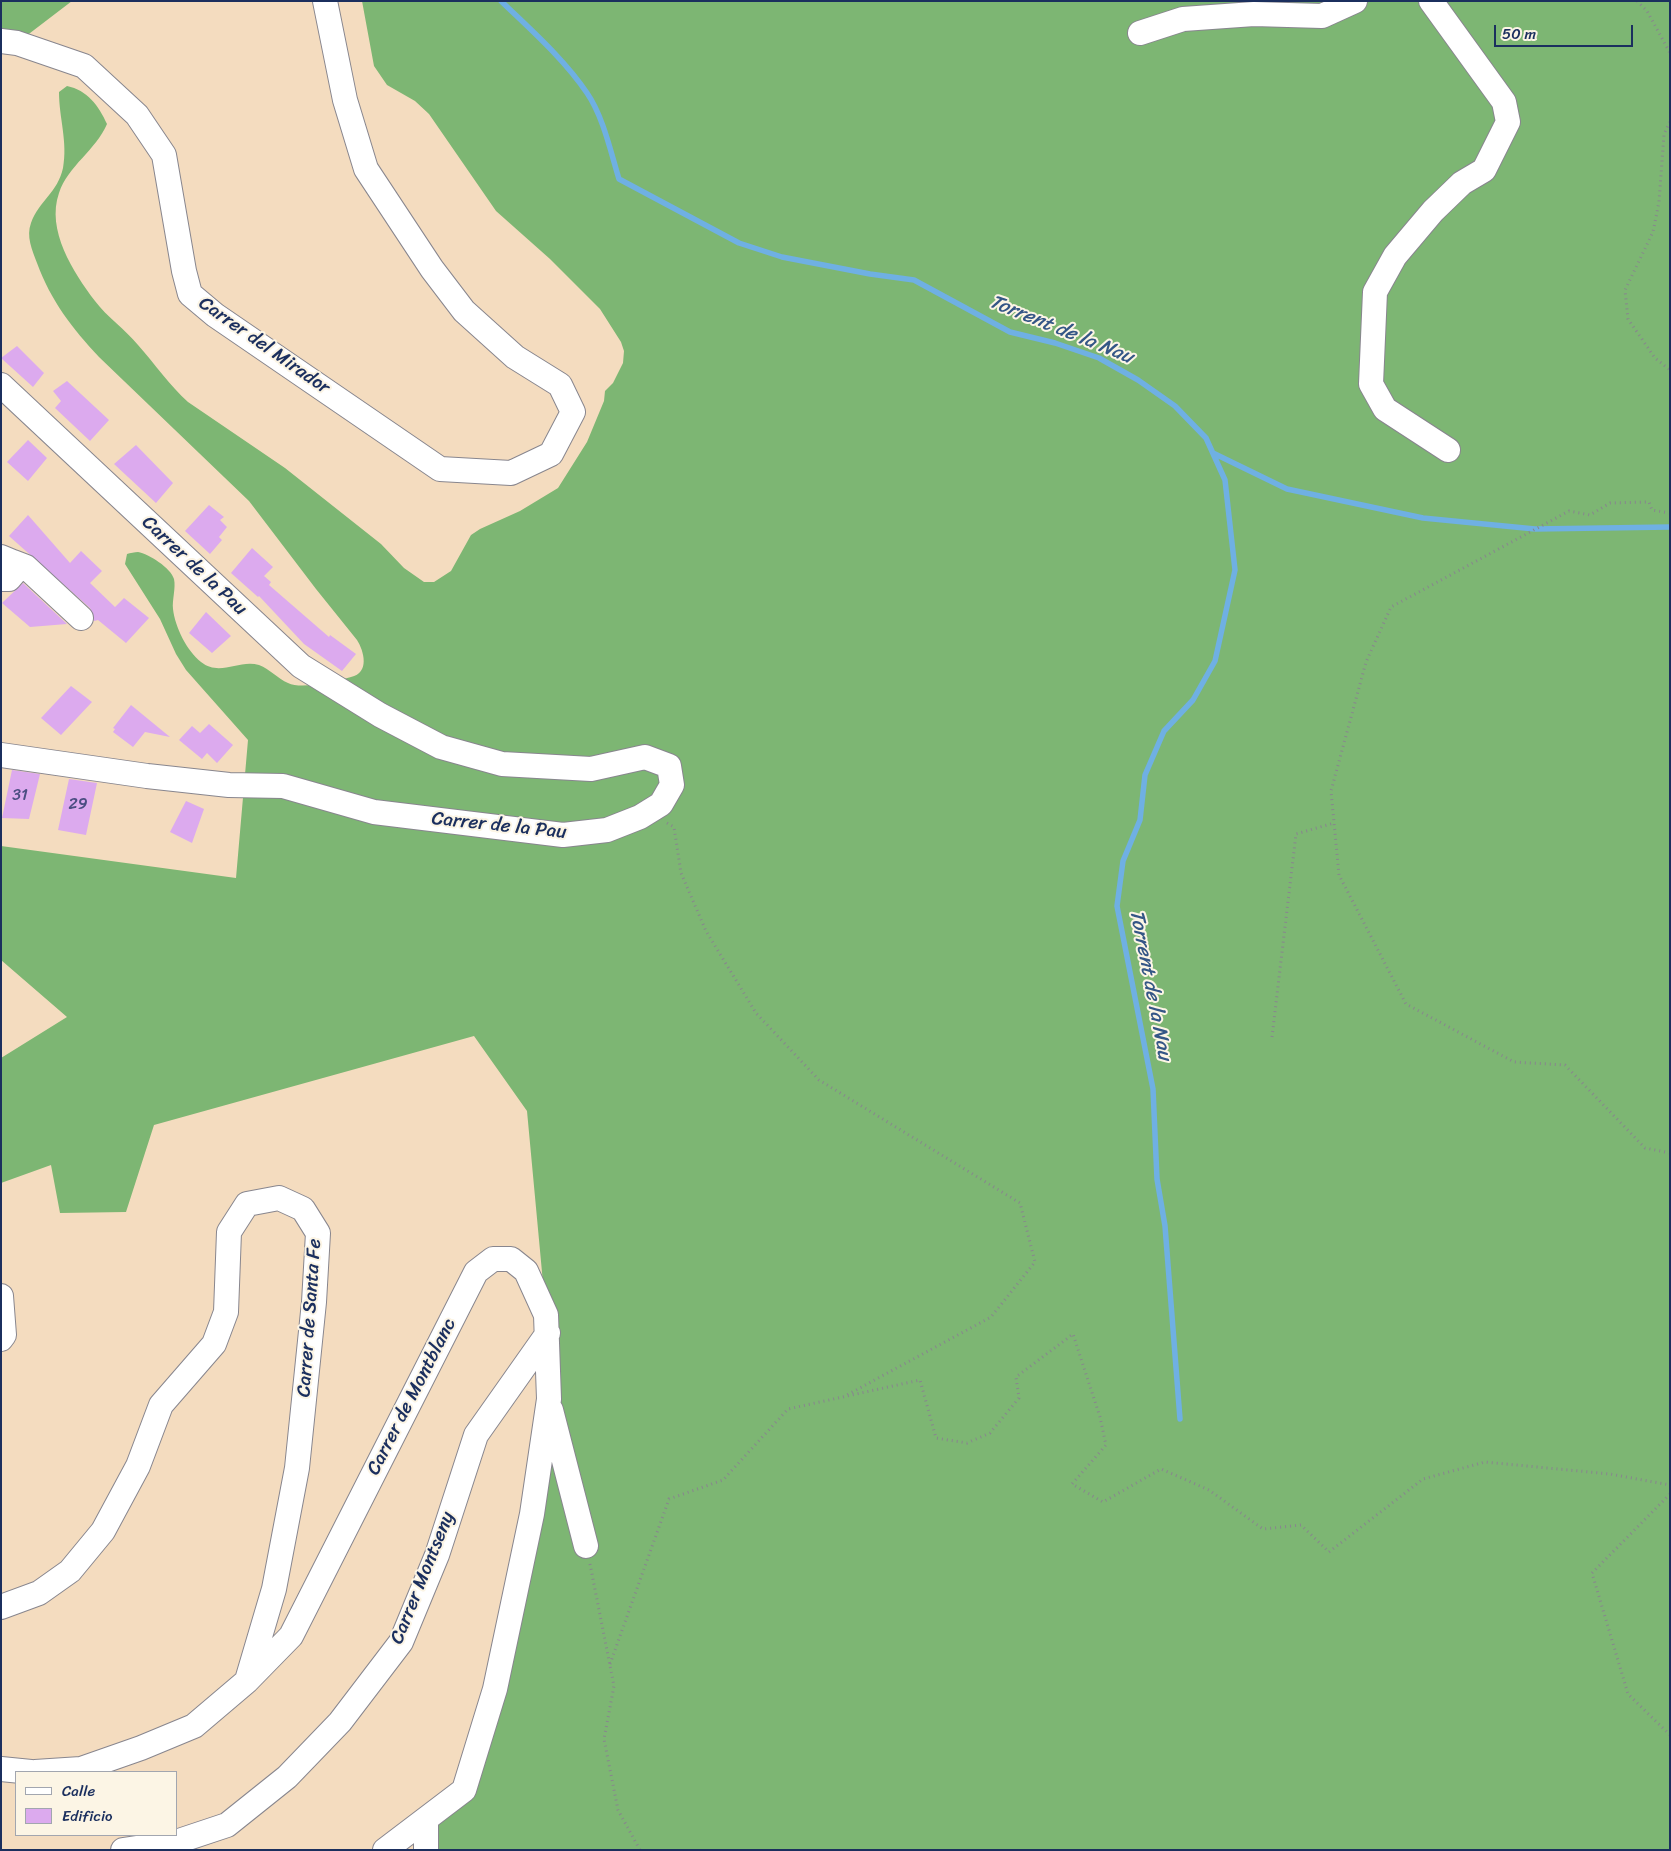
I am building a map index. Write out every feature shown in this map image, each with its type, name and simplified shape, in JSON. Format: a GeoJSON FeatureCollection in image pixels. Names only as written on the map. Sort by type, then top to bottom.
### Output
{"type":"FeatureCollection","features":[{"type":"Feature","properties":{"kind":"street","name":"Carrer del Mirador"},"geometry":{"type":"LineString","coordinates":[[1,41],[17,43],[84,66],[137,115],[164,155],[184,271],[190,294],[215,315],[440,469],[511,473],[551,454],[574,412],[560,385],[515,357],[464,311],[432,269],[366,169],[345,100],[325,1]]}},
{"type":"Feature","properties":{"kind":"street"},"geometry":{"type":"LineString","coordinates":[[1140,33],[1183,19],[1254,14],[1322,16],[1355,1]]}},
{"type":"Feature","properties":{"kind":"street"},"geometry":{"type":"LineString","coordinates":[[1431,1],[1504,102],[1508,122],[1484,170],[1462,183],[1433,211],[1396,256],[1375,292],[1371,384],[1384,409],[1448,450]]}},
{"type":"Feature","properties":{"kind":"street","name":"Carrer de la Pau"},"geometry":{"type":"LineString","coordinates":[[1,384],[305,668],[380,715],[441,747],[502,764],[591,769],[645,758],[668,766],[672,785],[661,804],[646,813],[607,830],[563,835],[374,812],[283,786],[229,785],[147,776],[1,755]]}},
{"type":"Feature","properties":{"kind":"street"},"geometry":{"type":"LineString","coordinates":[[5,566],[26,567],[81,618]]}},
{"type":"Feature","properties":{"kind":"street","name":"Carrer de Santa Fe"},"geometry":{"type":"LineString","coordinates":[[1,1607],[39,1594],[70,1571],[103,1531],[138,1466],[161,1405],[214,1344],[226,1312],[229,1232],[247,1204],[279,1198],[303,1209],[318,1233],[314,1302],[297,1468],[274,1589],[247,1681]]}},
{"type":"Feature","properties":{"kind":"street","name":"Carrer de Montblanc"},"geometry":{"type":"LineString","coordinates":[[49,1771],[81,1769],[141,1748],[194,1726],[247,1681],[291,1636],[476,1272],[493,1259],[511,1259],[526,1272],[546,1315],[549,1399],[532,1514],[495,1689],[464,1790],[385,1850]]}},
{"type":"Feature","properties":{"kind":"street"},"geometry":{"type":"LineString","coordinates":[[1,1296],[4,1335],[1,1338]]}},
{"type":"Feature","properties":{"kind":"street","name":"Carrer Montseny"},"geometry":{"type":"LineString","coordinates":[[123,1850],[176,1842],[227,1825],[287,1777],[340,1722],[401,1642],[437,1555],[476,1434],[548,1333]]}},
{"type":"Feature","properties":{"kind":"street","name":"Carrer de Montblanc"},"geometry":{"type":"LineString","coordinates":[[549,1399],[586,1546]]}},
{"type":"Feature","properties":{"kind":"street","name":"Carrer de Montblanc"},"geometry":{"type":"LineString","coordinates":[[1,1769],[22,1771]]}},
{"type":"Feature","properties":{"kind":"street"},"geometry":{"type":"LineString","coordinates":[[426,1820],[426,1850]]}},
{"type":"Feature","properties":{"kind":"path"},"geometry":{"type":"LineString","coordinates":[[1637,1],[1647,12],[1670,53]]}},
{"type":"Feature","properties":{"kind":"path"},"geometry":{"type":"LineString","coordinates":[[1670,122],[1664,134],[1659,202],[1653,232],[1626,290],[1628,319],[1655,358],[1670,370]]}},
{"type":"Feature","properties":{"kind":"path"},"geometry":{"type":"LineString","coordinates":[[1670,513],[1652,510],[1649,502],[1610,503],[1590,515],[1569,511],[1391,607],[1366,662],[1331,791],[1339,874],[1406,1004],[1514,1062],[1565,1066],[1645,1148],[1670,1153]]}},
{"type":"Feature","properties":{"kind":"path"},"geometry":{"type":"LineString","coordinates":[[646,813],[674,827],[681,873],[702,923],[756,1013],[819,1080],[1020,1203],[1035,1262],[991,1317],[842,1398]]}},
{"type":"Feature","properties":{"kind":"path"},"geometry":{"type":"LineString","coordinates":[[1272,1037],[1296,834],[1334,823]]}},
{"type":"Feature","properties":{"kind":"path"},"geometry":{"type":"LineString","coordinates":[[610,1664],[669,1499],[723,1480],[788,1410],[920,1380],[936,1438],[967,1443],[990,1433],[1019,1398],[1016,1377],[1073,1334],[1100,1417],[1106,1445],[1072,1484],[1103,1502],[1161,1469],[1210,1490],[1262,1529],[1301,1525],[1329,1552],[1422,1479],[1485,1462],[1610,1474],[1670,1485]]}},
{"type":"Feature","properties":{"kind":"path"},"geometry":{"type":"LineString","coordinates":[[1670,1494],[1592,1573],[1628,1694],[1670,1735]]}},
{"type":"Feature","properties":{"kind":"path"},"geometry":{"type":"LineString","coordinates":[[586,1546],[614,1686],[604,1739],[618,1810],[640,1850]]}},
{"type":"Feature","properties":{"kind":"green space"},"geometry":{"type":"Polygon","coordinates":[[[1,1],[72,1],[17,43],[1,41],[1,1]]]}},
{"type":"Feature","properties":{"kind":"green space"},"geometry":{"type":"Polygon","coordinates":[[[362,1],[1670,1],[1670,1850],[427,1850],[426,1820],[464,1790],[532,1514],[546,1315],[527,1111],[474,1036],[154,1125],[126,1212],[60,1213],[51,1165],[1,1183],[1,1058],[67,1017],[1,960],[1,846],[236,878],[248,740],[186,670],[176,654],[160,619],[125,564],[127,554],[138,552],[159,562],[169,570],[174,579],[173,609],[179,631],[191,652],[208,666],[222,668],[244,664],[259,665],[284,681],[302,686],[328,683],[357,675],[361,671],[364,661],[362,650],[357,640],[249,501],[99,357],[71,325],[49,290],[33,253],[29,233],[34,215],[57,184],[63,168],[64,139],[59,92],[67,86],[81,91],[96,105],[107,124],[96,142],[63,183],[56,207],[56,221],[64,250],[78,277],[95,301],[133,339],[168,382],[188,402],[285,468],[381,544],[404,568],[424,582],[434,582],[451,571],[471,535],[520,511],[558,488],[587,442],[604,401],[605,391],[613,383],[623,363],[624,351],[621,342],[600,309],[550,259],[496,211],[429,114],[415,101],[387,85],[374,66],[362,1]]]}},
{"type":"Feature","properties":{"kind":"building"},"geometry":{"type":"Polygon","coordinates":[[[17,346],[44,373],[33,387],[1,358],[17,346]]]}},
{"type":"Feature","properties":{"kind":"building"},"geometry":{"type":"Polygon","coordinates":[[[67,381],[109,420],[90,441],[55,408],[61,401],[53,391],[67,381]]]}},
{"type":"Feature","properties":{"kind":"building"},"geometry":{"type":"Polygon","coordinates":[[[28,440],[47,458],[28,481],[7,462],[28,440]]]}},
{"type":"Feature","properties":{"kind":"building"},"geometry":{"type":"Polygon","coordinates":[[[136,445],[173,483],[156,503],[114,464],[136,445]]]}},
{"type":"Feature","properties":{"kind":"building"},"geometry":{"type":"Polygon","coordinates":[[[209,505],[224,517],[220,520],[227,527],[219,537],[222,540],[210,554],[185,531],[209,505]]]}},
{"type":"Feature","properties":{"kind":"building"},"geometry":{"type":"Polygon","coordinates":[[[28,515],[70,563],[81,551],[102,571],[90,583],[115,607],[124,598],[149,618],[126,643],[98,620],[94,621],[90,608],[9,536],[28,515]]]}},
{"type":"Feature","properties":{"kind":"building"},"geometry":{"type":"Polygon","coordinates":[[[252,548],[273,567],[264,576],[271,582],[269,585],[329,637],[330,635],[356,654],[342,671],[304,644],[259,596],[231,573],[252,548]]]}},
{"type":"Feature","properties":{"kind":"building"},"geometry":{"type":"Polygon","coordinates":[[[23,583],[67,624],[30,627],[2,603],[23,583]]]}},
{"type":"Feature","properties":{"kind":"building"},"geometry":{"type":"Polygon","coordinates":[[[206,612],[231,636],[212,653],[189,633],[206,612]]]}},
{"type":"Feature","properties":{"kind":"building"},"geometry":{"type":"Polygon","coordinates":[[[71,686],[92,702],[61,735],[41,718],[71,686]]]}},
{"type":"Feature","properties":{"kind":"building"},"geometry":{"type":"Polygon","coordinates":[[[131,705],[170,737],[145,732],[133,747],[113,732],[115,729],[113,728],[131,705]]]}},
{"type":"Feature","properties":{"kind":"building"},"geometry":{"type":"Polygon","coordinates":[[[209,724],[233,745],[217,763],[207,753],[202,759],[179,740],[192,726],[200,733],[209,724]]]}},
{"type":"Feature","properties":{"kind":"building"},"geometry":{"type":"Polygon","coordinates":[[[12,770],[40,774],[29,819],[2,818],[12,770]]]}},
{"type":"Feature","properties":{"kind":"building"},"geometry":{"type":"Polygon","coordinates":[[[69,779],[97,783],[86,835],[58,830],[69,779]]]}},
{"type":"Feature","properties":{"kind":"building"},"geometry":{"type":"Polygon","coordinates":[[[186,801],[204,809],[192,843],[170,832],[186,801]]]}},
{"type":"Feature","properties":{"kind":"waterway","name":"Torrent de la Nau"},"geometry":{"type":"LineString","coordinates":[[501,1],[558,57],[578,80],[593,102],[610,146],[619,179],[739,243],[782,257],[870,274],[914,280],[1010,332],[1055,343],[1099,358],[1138,380],[1175,406],[1206,438],[1225,480],[1235,570],[1215,661],[1193,700],[1164,731],[1145,775],[1140,820],[1123,861],[1117,906],[1153,1089],[1157,1179],[1165,1226],[1180,1419]]}},
{"type":"Feature","properties":{"kind":"waterway"},"geometry":{"type":"LineString","coordinates":[[1213,453],[1287,489],[1423,518],[1535,529],[1670,527]]}}]}
